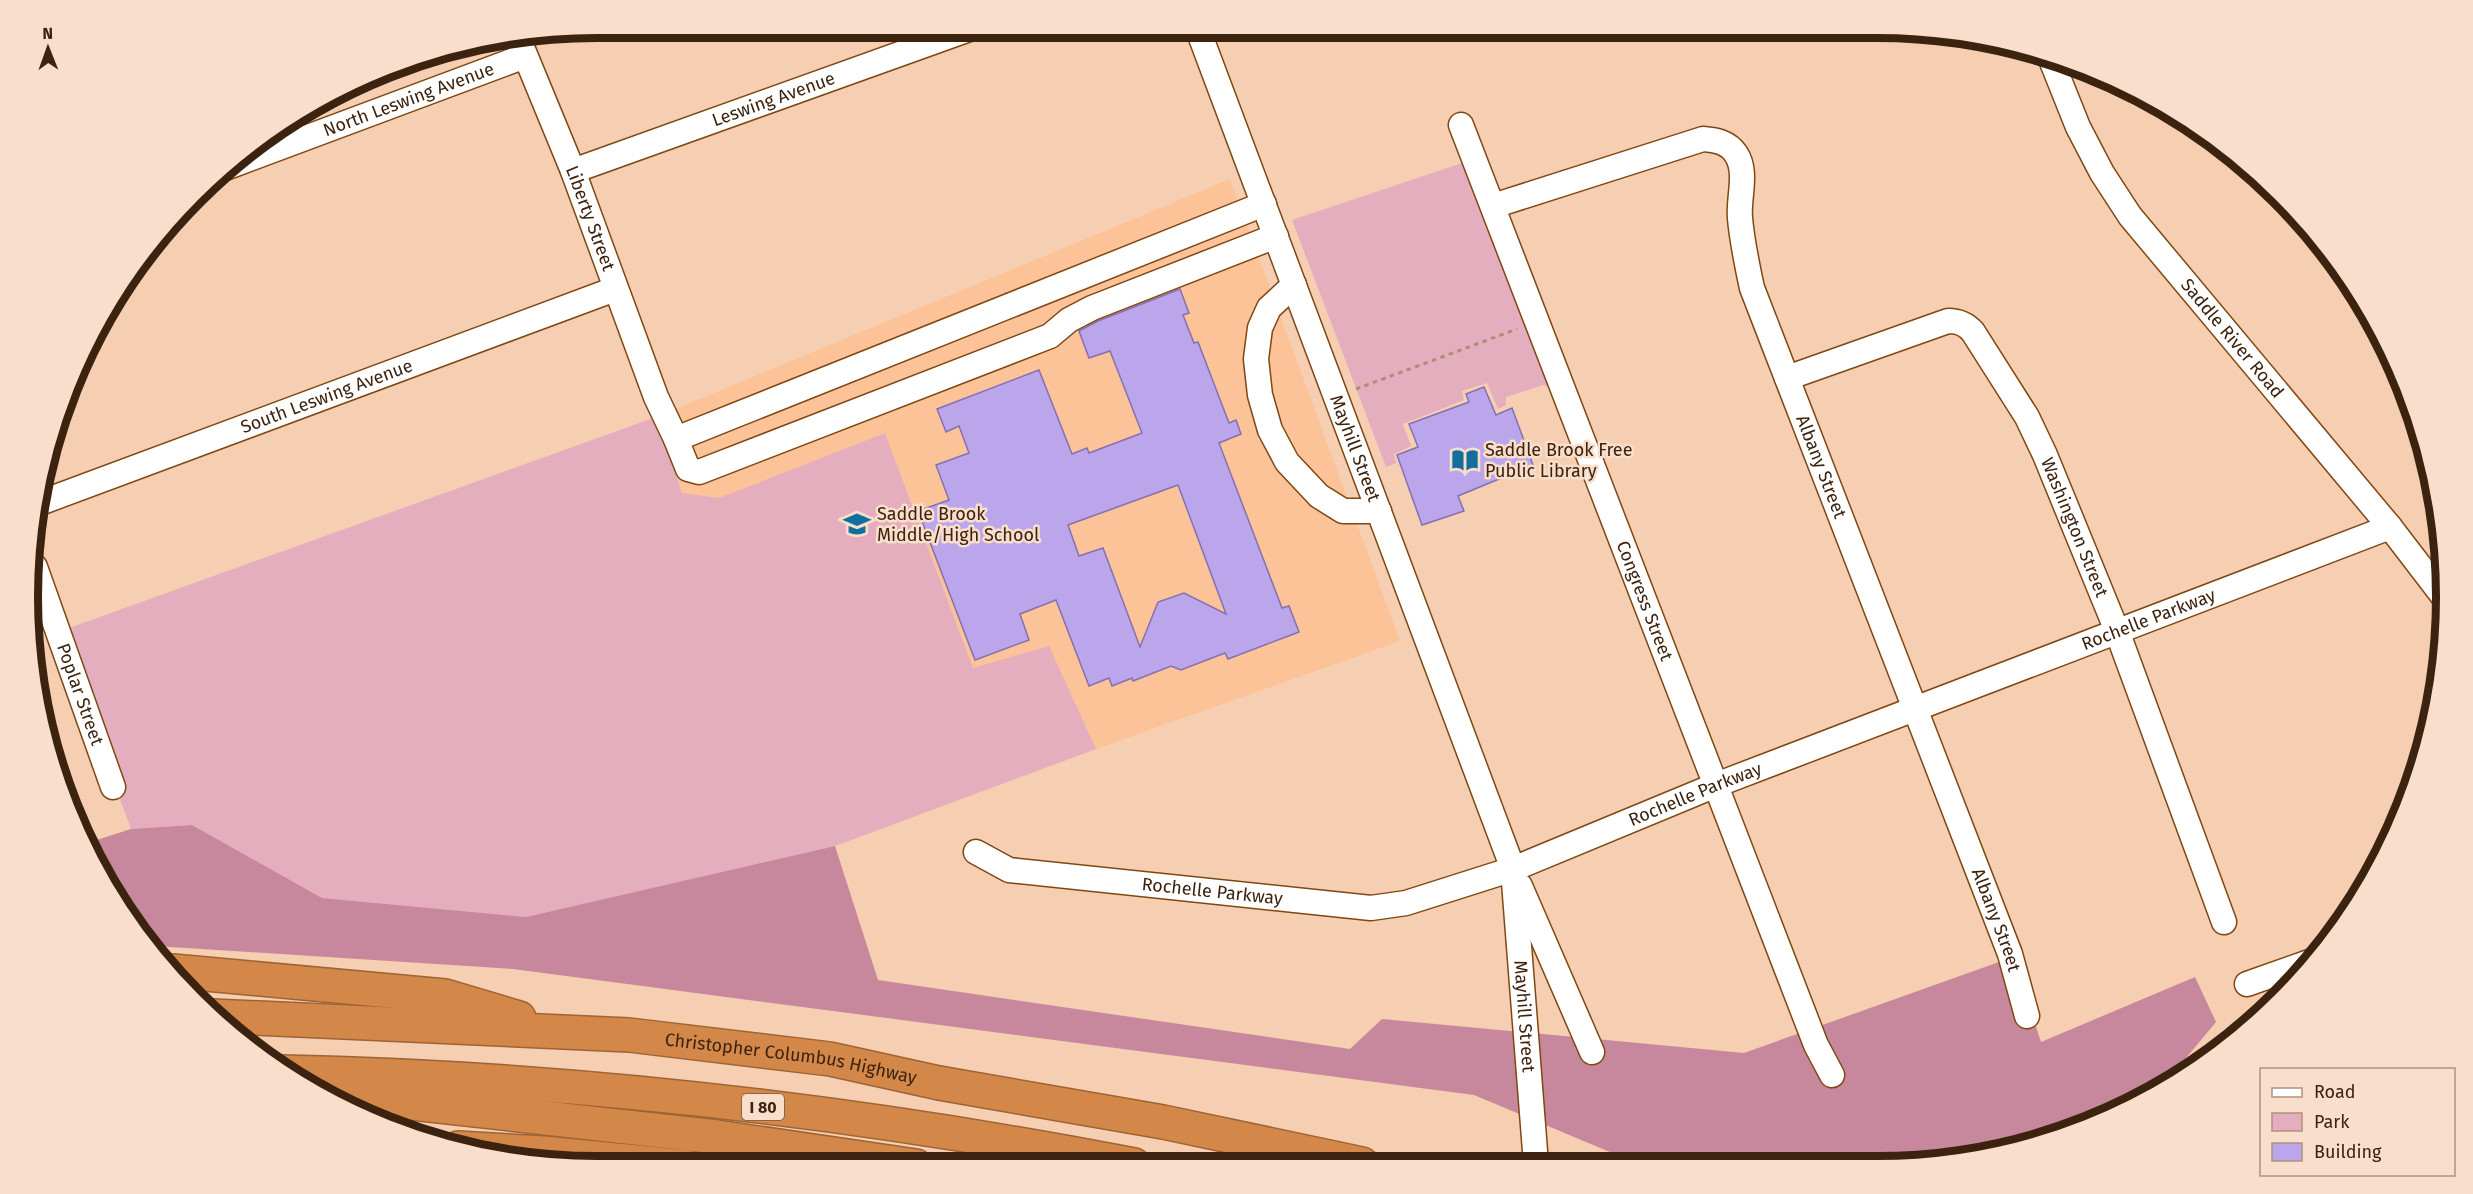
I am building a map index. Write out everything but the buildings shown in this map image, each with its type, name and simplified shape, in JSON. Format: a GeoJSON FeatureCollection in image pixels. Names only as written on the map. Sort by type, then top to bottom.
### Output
{"type":"FeatureCollection","features":[{"type":"Feature","properties":{"kind":"highway"},"geometry":{"type":"LineString","coordinates":[[181,972],[445,996],[567,1032]]}},
{"type":"Feature","properties":{"kind":"highway","name":"Christopher Columbus Highway"},"geometry":{"type":"LineString","coordinates":[[226,1017],[629,1035],[830,1059],[939,1083],[1163,1122],[1324,1156]]}},
{"type":"Feature","properties":{"kind":"highway","name":"I 80"},"geometry":{"type":"LineString","coordinates":[[303,1073],[440,1078],[665,1096],[923,1129],[1081,1156]]}},
{"type":"Feature","properties":{"kind":"highway","name":"I 80"},"geometry":{"type":"LineString","coordinates":[[343,1095],[662,1130],[845,1156]]}},
{"type":"Feature","properties":{"kind":"highway"},"geometry":{"type":"LineString","coordinates":[[523,1152],[565,1155]]}},
{"type":"Feature","properties":{"kind":"street","name":"Leswing Avenue"},"geometry":{"type":"LineString","coordinates":[[573,171],[944,38]]}},
{"type":"Feature","properties":{"kind":"street","name":"Mayhill Street"},"geometry":{"type":"LineString","coordinates":[[1201,38],[1513,869],[1592,1052]]}},
{"type":"Feature","properties":{"kind":"street","name":"Liberty Street"},"geometry":{"type":"LineString","coordinates":[[522,48],[573,171],[656,398],[688,469],[699,472],[1050,336],[1069,320],[1092,308],[1276,236]]}},
{"type":"Feature","properties":{"kind":"street","name":"North Leswing Avenue"},"geometry":{"type":"LineString","coordinates":[[250,158],[522,48]]}},
{"type":"Feature","properties":{"kind":"street","name":"Saddle River Road"},"geometry":{"type":"LineString","coordinates":[[2054,66],[2078,127],[2102,173],[2130,216],[2390,526],[2435,586]]}},
{"type":"Feature","properties":{"kind":"street","name":"Congress Street"},"geometry":{"type":"LineString","coordinates":[[1461,125],[1816,1044],[1832,1075]]}},
{"type":"Feature","properties":{"kind":"street","name":"Albany Street"},"geometry":{"type":"LineString","coordinates":[[1493,206],[1703,139],[1717,140],[1735,152],[1741,164],[1740,214],[1744,252],[1752,288],[2010,954],[2027,1016]]}},
{"type":"Feature","properties":{"kind":"street"},"geometry":{"type":"LineString","coordinates":[[676,439],[1264,204]]}},
{"type":"Feature","properties":{"kind":"street"},"geometry":{"type":"LineString","coordinates":[[1294,285],[1269,308],[1260,328],[1256,359],[1260,395],[1270,430],[1287,462],[1319,496],[1343,511],[1379,511]]}},
{"type":"Feature","properties":{"kind":"street","name":"South Leswing Avenue"},"geometry":{"type":"LineString","coordinates":[[46,501],[615,289]]}},
{"type":"Feature","properties":{"kind":"street","name":"Washington Street"},"geometry":{"type":"LineString","coordinates":[[1787,378],[1948,321],[1958,321],[1968,326],[2027,417],[2036,436],[2117,631],[2224,922]]}},
{"type":"Feature","properties":{"kind":"street","name":"Rochelle Parkway"},"geometry":{"type":"LineString","coordinates":[[975,852],[1009,870],[1371,908],[1406,903],[1513,869],[1716,785],[2390,526]]}},
{"type":"Feature","properties":{"kind":"street","name":"Poplar Street"},"geometry":{"type":"LineString","coordinates":[[39,577],[113,787]]}},
{"type":"Feature","properties":{"kind":"street","name":"Mayhill Street"},"geometry":{"type":"LineString","coordinates":[[1513,869],[1530,1115],[1535,1156]]}},
{"type":"Feature","properties":{"kind":"street"},"geometry":{"type":"LineString","coordinates":[[2247,984],[2298,965]]}},
{"type":"Feature","properties":{"kind":"path"},"geometry":{"type":"LineString","coordinates":[[1356,389],[1527,325]]}},
{"type":"Feature","properties":{"kind":"shaded area","name":"Saddle Brook Middle/High School"},"geometry":{"type":"Polygon","coordinates":[[[1230,179],[1400,641],[1096,749],[835,846],[322,898],[192,825],[131,829],[656,417],[1230,179]]]}},
{"type":"Feature","properties":{"kind":"shaded area"},"geometry":{"type":"Polygon","coordinates":[[[192,825],[322,898],[526,917],[835,846],[878,980],[1350,1049],[1382,1019],[1744,1053],[2013,957],[2041,1042],[2195,977],[2216,1022],[2178,1068],[2156,1082],[2090,1114],[2056,1127],[1985,1146],[1913,1155],[1619,1156],[1474,1095],[513,969],[160,946],[112,877],[94,841],[131,829],[192,825]]]}},
{"type":"Feature","properties":{"kind":"green space"},"geometry":{"type":"Polygon","coordinates":[[[1465,162],[1550,387],[1543,385],[1506,397],[1506,405],[1498,409],[1487,383],[1462,391],[1464,400],[1403,424],[1411,446],[1394,454],[1396,463],[1386,467],[1292,220],[1465,162]]]}},
{"type":"Feature","properties":{"kind":"green space","name":"Saddle Brook Middle/High School"},"geometry":{"type":"Polygon","coordinates":[[[656,417],[682,493],[719,498],[885,433],[973,668],[1049,646],[1096,749],[835,846],[526,917],[322,898],[192,825],[131,829],[58,632],[656,417]]]}},
{"type":"Feature","properties":{"kind":"place","name":"Saddle Brook Free Public Library"},"geometry":{"type":"Point","coordinates":[1465,460]}},
{"type":"Feature","properties":{"kind":"place","name":"Saddle Brook Middle/High School"},"geometry":{"type":"Point","coordinates":[857,524]}}]}
